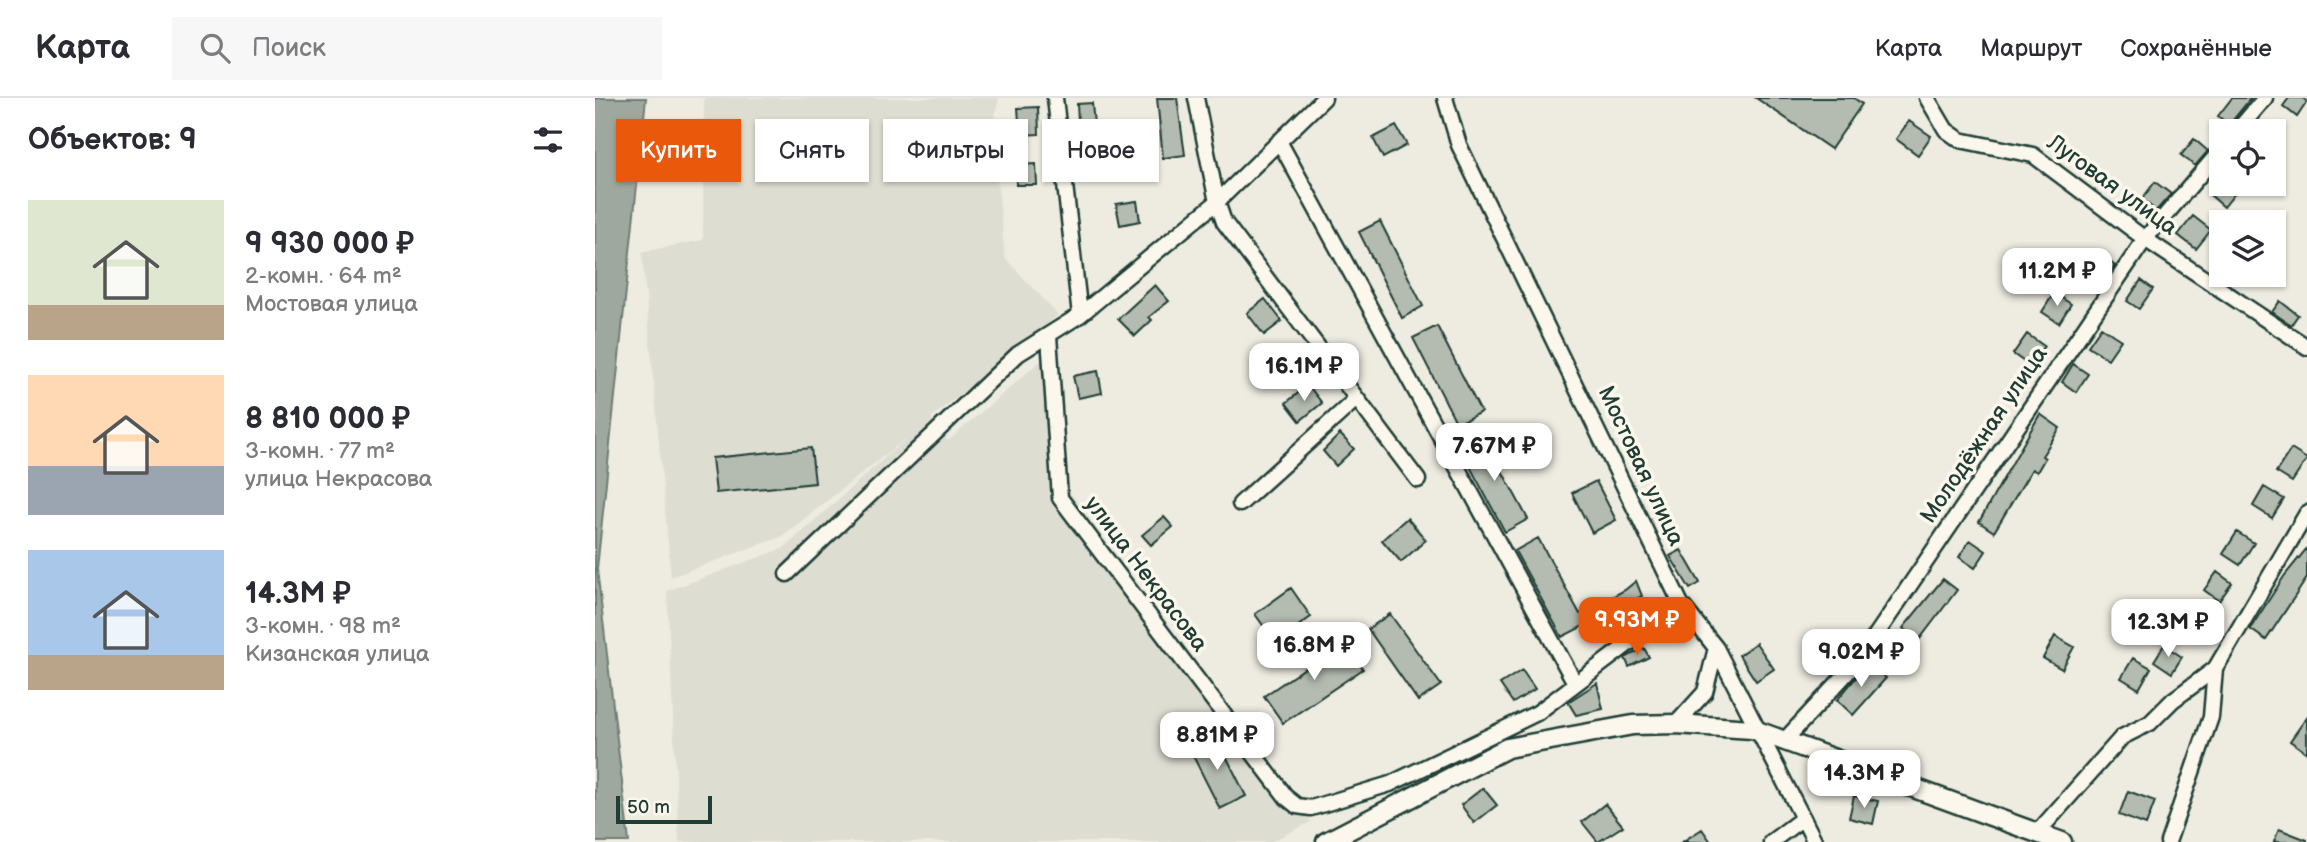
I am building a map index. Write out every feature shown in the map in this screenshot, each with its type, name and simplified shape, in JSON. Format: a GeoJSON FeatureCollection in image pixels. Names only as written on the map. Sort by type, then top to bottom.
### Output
{"type":"FeatureCollection","features":[{"type":"Feature","properties":{"kind":"street"},"geometry":{"type":"LineString","coordinates":[[1055,98],[1080,315]]}},
{"type":"Feature","properties":{"kind":"street"},"geometry":{"type":"LineString","coordinates":[[1196,98],[1217,202],[1224,222],[1355,400],[1418,480]]}},
{"type":"Feature","properties":{"kind":"street"},"geometry":{"type":"LineString","coordinates":[[787,574],[1018,354],[1080,315],[1217,202],[1324,98]]}},
{"type":"Feature","properties":{"kind":"street","name":"Мостовая улица"},"geometry":{"type":"LineString","coordinates":[[1445,98],[1459,145],[1681,604],[1716,648],[1815,842]]}},
{"type":"Feature","properties":{"kind":"street","name":"Луговая улица"},"geometry":{"type":"LineString","coordinates":[[1927,98],[1946,130],[1960,140],[2033,155],[2145,239],[2307,347]]}},
{"type":"Feature","properties":{"kind":"street"},"geometry":{"type":"LineString","coordinates":[[2247,119],[2265,98]]}},
{"type":"Feature","properties":{"kind":"street"},"geometry":{"type":"LineString","coordinates":[[1279,141],[1575,683],[1681,604]]}},
{"type":"Feature","properties":{"kind":"street","name":"Молодёжная улица"},"geometry":{"type":"LineString","coordinates":[[1783,742],[1859,660],[2145,239],[2209,164]]}},
{"type":"Feature","properties":{"kind":"street","name":"улица Некрасова"},"geometry":{"type":"LineString","coordinates":[[1049,336],[1059,498],[1287,797],[1297,806],[1311,808],[1390,783],[1537,713],[1575,683]]}},
{"type":"Feature","properties":{"kind":"street"},"geometry":{"type":"LineString","coordinates":[[1240,504],[1355,400]]}},
{"type":"Feature","properties":{"kind":"street"},"geometry":{"type":"LineString","coordinates":[[2036,833],[2122,737],[2150,723],[2173,700],[2215,669],[2307,513]]}},
{"type":"Feature","properties":{"kind":"street"},"geometry":{"type":"LineString","coordinates":[[1676,724],[1705,692],[1716,648]]}},
{"type":"Feature","properties":{"kind":"street"},"geometry":{"type":"LineString","coordinates":[[2168,842],[2209,726],[2215,669]]}},
{"type":"Feature","properties":{"kind":"street"},"geometry":{"type":"LineString","coordinates":[[1326,842],[1507,748],[1633,725],[1676,724],[1752,729],[2062,842]]}},
{"type":"Feature","properties":{"kind":"street"},"geometry":{"type":"LineString","coordinates":[[1771,842],[1803,818]]}},
{"type":"Feature","properties":{"kind":"shaded area"},"geometry":{"type":"Polygon","coordinates":[[[595,98],[646,98],[644,119],[616,119],[616,182],[637,182],[597,569],[629,842],[595,842],[595,98]]]}},
{"type":"Feature","properties":{"kind":"shaded area"},"geometry":{"type":"Polygon","coordinates":[[[704,98],[999,98],[994,119],[883,119],[883,182],[998,182],[1005,258],[1058,315],[931,418],[948,441],[1058,346],[1068,490],[1311,822],[1270,842],[679,842],[667,591],[784,548],[909,436],[781,537],[671,577],[642,252],[703,240],[703,182],[741,182],[741,119],[704,119],[704,98]]]}},
{"type":"Feature","properties":{"kind":"building"},"geometry":{"type":"Polygon","coordinates":[[[1157,98],[1177,98],[1185,155],[1163,158],[1157,98]]]}},
{"type":"Feature","properties":{"kind":"building"},"geometry":{"type":"Polygon","coordinates":[[[1756,98],[1854,98],[1862,104],[1831,149],[1756,98]]]}},
{"type":"Feature","properties":{"kind":"building"},"geometry":{"type":"Polygon","coordinates":[[[2232,98],[2251,98],[2234,119],[2222,119],[2218,116],[2232,98]]]}},
{"type":"Feature","properties":{"kind":"building"},"geometry":{"type":"Polygon","coordinates":[[[2289,98],[2303,98],[2307,102],[2297,117],[2283,106],[2289,98]]]}},
{"type":"Feature","properties":{"kind":"building"},"geometry":{"type":"Polygon","coordinates":[[[1092,103],[1093,119],[1078,119],[1077,104],[1092,103]]]}},
{"type":"Feature","properties":{"kind":"building"},"geometry":{"type":"Polygon","coordinates":[[[1038,107],[1039,134],[1028,135],[1028,119],[1019,119],[1018,108],[1038,107]]]}},
{"type":"Feature","properties":{"kind":"building"},"geometry":{"type":"Polygon","coordinates":[[[1909,121],[1931,136],[1918,155],[1896,139],[1909,121]]]}},
{"type":"Feature","properties":{"kind":"building"},"geometry":{"type":"Polygon","coordinates":[[[1396,126],[1407,145],[1383,158],[1373,138],[1396,126]]]}},
{"type":"Feature","properties":{"kind":"building"},"geometry":{"type":"Polygon","coordinates":[[[2194,139],[2208,151],[2195,166],[2181,155],[2194,139]]]}},
{"type":"Feature","properties":{"kind":"building"},"geometry":{"type":"Polygon","coordinates":[[[1028,164],[1036,164],[1037,185],[1016,185],[1016,182],[1028,182],[1028,164]]]}},
{"type":"Feature","properties":{"kind":"building"},"geometry":{"type":"Polygon","coordinates":[[[2155,182],[2171,194],[2156,211],[2142,199],[2155,182]]]}},
{"type":"Feature","properties":{"kind":"building"},"geometry":{"type":"Polygon","coordinates":[[[2211,196],[2233,196],[2224,207],[2211,196]]]}},
{"type":"Feature","properties":{"kind":"building"},"geometry":{"type":"Polygon","coordinates":[[[1137,201],[1140,221],[1120,225],[1116,204],[1137,201]]]}},
{"type":"Feature","properties":{"kind":"building"},"geometry":{"type":"Polygon","coordinates":[[[2193,216],[2209,228],[2209,233],[2196,249],[2178,235],[2193,216]]]}},
{"type":"Feature","properties":{"kind":"building"},"geometry":{"type":"Polygon","coordinates":[[[1380,221],[1423,306],[1402,318],[1359,232],[1380,221]]]}},
{"type":"Feature","properties":{"kind":"building"},"geometry":{"type":"Polygon","coordinates":[[[2101,255],[2115,266],[2101,283],[2087,272],[2101,255]]]}},
{"type":"Feature","properties":{"kind":"building"},"geometry":{"type":"Polygon","coordinates":[[[2141,280],[2153,289],[2139,309],[2127,301],[2141,280]]]}},
{"type":"Feature","properties":{"kind":"building"},"geometry":{"type":"Polygon","coordinates":[[[1155,285],[1169,301],[1149,317],[1152,320],[1135,336],[1118,319],[1155,285]]]}},
{"type":"Feature","properties":{"kind":"building"},"geometry":{"type":"Polygon","coordinates":[[[2054,293],[2071,304],[2059,323],[2042,312],[2054,293]]]}},
{"type":"Feature","properties":{"kind":"building"},"geometry":{"type":"Polygon","coordinates":[[[1265,299],[1282,321],[1264,335],[1247,313],[1265,299]]]}},
{"type":"Feature","properties":{"kind":"building"},"geometry":{"type":"Polygon","coordinates":[[[2280,301],[2298,315],[2291,325],[2272,312],[2280,301]]]}},
{"type":"Feature","properties":{"kind":"building"},"geometry":{"type":"Polygon","coordinates":[[[1437,326],[1481,412],[1457,424],[1413,338],[1437,326]]]}},
{"type":"Feature","properties":{"kind":"building"},"geometry":{"type":"Polygon","coordinates":[[[2101,327],[2121,340],[2108,359],[2088,346],[2101,327]]]}},
{"type":"Feature","properties":{"kind":"building"},"geometry":{"type":"Polygon","coordinates":[[[2027,334],[2044,346],[2030,366],[2013,354],[2027,334]]]}},
{"type":"Feature","properties":{"kind":"building"},"geometry":{"type":"Polygon","coordinates":[[[2073,364],[2088,374],[2076,392],[2062,382],[2073,364]]]}},
{"type":"Feature","properties":{"kind":"building"},"geometry":{"type":"Polygon","coordinates":[[[1098,371],[1102,393],[1078,398],[1073,376],[1098,371]]]}},
{"type":"Feature","properties":{"kind":"building"},"geometry":{"type":"Polygon","coordinates":[[[1308,385],[1322,403],[1300,421],[1286,403],[1308,385]]]}},
{"type":"Feature","properties":{"kind":"building"},"geometry":{"type":"Polygon","coordinates":[[[2040,414],[2060,428],[2042,456],[2045,458],[2037,472],[2032,469],[1994,532],[1979,522],[2040,414]]]}},
{"type":"Feature","properties":{"kind":"building"},"geometry":{"type":"Polygon","coordinates":[[[1340,434],[1354,449],[1336,466],[1323,451],[1340,434]]]}},
{"type":"Feature","properties":{"kind":"building"},"geometry":{"type":"Polygon","coordinates":[[[1482,434],[1528,519],[1505,532],[1459,446],[1482,434]]]}},
{"type":"Feature","properties":{"kind":"building"},"geometry":{"type":"Polygon","coordinates":[[[811,448],[815,483],[716,493],[712,458],[811,448]]]}},
{"type":"Feature","properties":{"kind":"building"},"geometry":{"type":"Polygon","coordinates":[[[2291,449],[2307,459],[2292,482],[2276,472],[2291,449]]]}},
{"type":"Feature","properties":{"kind":"building"},"geometry":{"type":"Polygon","coordinates":[[[1596,481],[1616,520],[1592,533],[1572,493],[1596,481]]]}},
{"type":"Feature","properties":{"kind":"building"},"geometry":{"type":"Polygon","coordinates":[[[2264,487],[2284,499],[2272,518],[2253,506],[2264,487]]]}},
{"type":"Feature","properties":{"kind":"building"},"geometry":{"type":"Polygon","coordinates":[[[1164,517],[1173,527],[1151,545],[1142,535],[1164,517]]]}},
{"type":"Feature","properties":{"kind":"building"},"geometry":{"type":"Polygon","coordinates":[[[1407,518],[1426,540],[1401,562],[1382,540],[1407,518]]]}},
{"type":"Feature","properties":{"kind":"building"},"geometry":{"type":"Polygon","coordinates":[[[2237,532],[2254,543],[2240,565],[2223,554],[2237,532]]]}},
{"type":"Feature","properties":{"kind":"building"},"geometry":{"type":"Polygon","coordinates":[[[1538,538],[1580,614],[1625,590],[1636,581],[1642,596],[1562,637],[1515,551],[1538,538]]]}},
{"type":"Feature","properties":{"kind":"building"},"geometry":{"type":"Polygon","coordinates":[[[1970,540],[1986,551],[1975,568],[1959,557],[1970,540]]]}},
{"type":"Feature","properties":{"kind":"building"},"geometry":{"type":"Polygon","coordinates":[[[2307,548],[2307,578],[2266,640],[2250,629],[2285,575],[2307,548]]]}},
{"type":"Feature","properties":{"kind":"building"},"geometry":{"type":"Polygon","coordinates":[[[1681,550],[1700,583],[1690,589],[1670,556],[1681,550]]]}},
{"type":"Feature","properties":{"kind":"building"},"geometry":{"type":"Polygon","coordinates":[[[2217,572],[2232,583],[2219,601],[2204,590],[2217,572]]]}},
{"type":"Feature","properties":{"kind":"building"},"geometry":{"type":"Polygon","coordinates":[[[1943,579],[1957,590],[1919,640],[1903,628],[1943,579]]]}},
{"type":"Feature","properties":{"kind":"building"},"geometry":{"type":"Polygon","coordinates":[[[1291,588],[1311,617],[1275,642],[1255,614],[1291,588]]]}},
{"type":"Feature","properties":{"kind":"building"},"geometry":{"type":"Polygon","coordinates":[[[1390,614],[1441,685],[1418,701],[1368,629],[1390,614]]]}},
{"type":"Feature","properties":{"kind":"building"},"geometry":{"type":"Polygon","coordinates":[[[2055,636],[2074,647],[2062,669],[2043,658],[2055,636]]]}},
{"type":"Feature","properties":{"kind":"building"},"geometry":{"type":"Polygon","coordinates":[[[1345,641],[1363,669],[1283,723],[1264,696],[1345,641]]]}},
{"type":"Feature","properties":{"kind":"building"},"geometry":{"type":"Polygon","coordinates":[[[1756,643],[1774,669],[1756,681],[1739,655],[1756,643]]]}},
{"type":"Feature","properties":{"kind":"building"},"geometry":{"type":"Polygon","coordinates":[[[2164,645],[2182,657],[2172,673],[2154,661],[2164,645]]]}},
{"type":"Feature","properties":{"kind":"building"},"geometry":{"type":"Polygon","coordinates":[[[1644,648],[1649,657],[1629,667],[1625,658],[1644,648]]]}},
{"type":"Feature","properties":{"kind":"building"},"geometry":{"type":"Polygon","coordinates":[[[2133,658],[2151,668],[2139,689],[2121,678],[2133,658]]]}},
{"type":"Feature","properties":{"kind":"building"},"geometry":{"type":"Polygon","coordinates":[[[1869,662],[1886,678],[1853,715],[1837,700],[1869,662]]]}},
{"type":"Feature","properties":{"kind":"building"},"geometry":{"type":"Polygon","coordinates":[[[1522,670],[1535,689],[1513,703],[1500,684],[1522,670]]]}},
{"type":"Feature","properties":{"kind":"building"},"geometry":{"type":"Polygon","coordinates":[[[1597,683],[1603,709],[1576,715],[1568,702],[1597,683]]]}},
{"type":"Feature","properties":{"kind":"building"},"geometry":{"type":"Polygon","coordinates":[[[2307,717],[2307,753],[2290,741],[2307,717]]]}},
{"type":"Feature","properties":{"kind":"building"},"geometry":{"type":"Polygon","coordinates":[[[1215,734],[1246,796],[1220,809],[1189,748],[1215,734]]]}},
{"type":"Feature","properties":{"kind":"building"},"geometry":{"type":"Polygon","coordinates":[[[1483,788],[1497,805],[1474,823],[1461,805],[1483,788]]]}},
{"type":"Feature","properties":{"kind":"building"},"geometry":{"type":"Polygon","coordinates":[[[2128,791],[2155,801],[2146,825],[2119,815],[2128,791]]]}},
{"type":"Feature","properties":{"kind":"building"},"geometry":{"type":"Polygon","coordinates":[[[1854,796],[1878,801],[1873,824],[1849,818],[1854,796]]]}},
{"type":"Feature","properties":{"kind":"building"},"geometry":{"type":"Polygon","coordinates":[[[1605,804],[1623,826],[1598,842],[1582,822],[1605,804]]]}},
{"type":"Feature","properties":{"kind":"building"},"geometry":{"type":"Polygon","coordinates":[[[1702,829],[1711,842],[1682,842],[1702,829]]]}},
{"type":"Feature","properties":{"kind":"building"},"geometry":{"type":"Polygon","coordinates":[[[2279,829],[2307,840],[2307,842],[2274,842],[2279,829]]]}}]}
